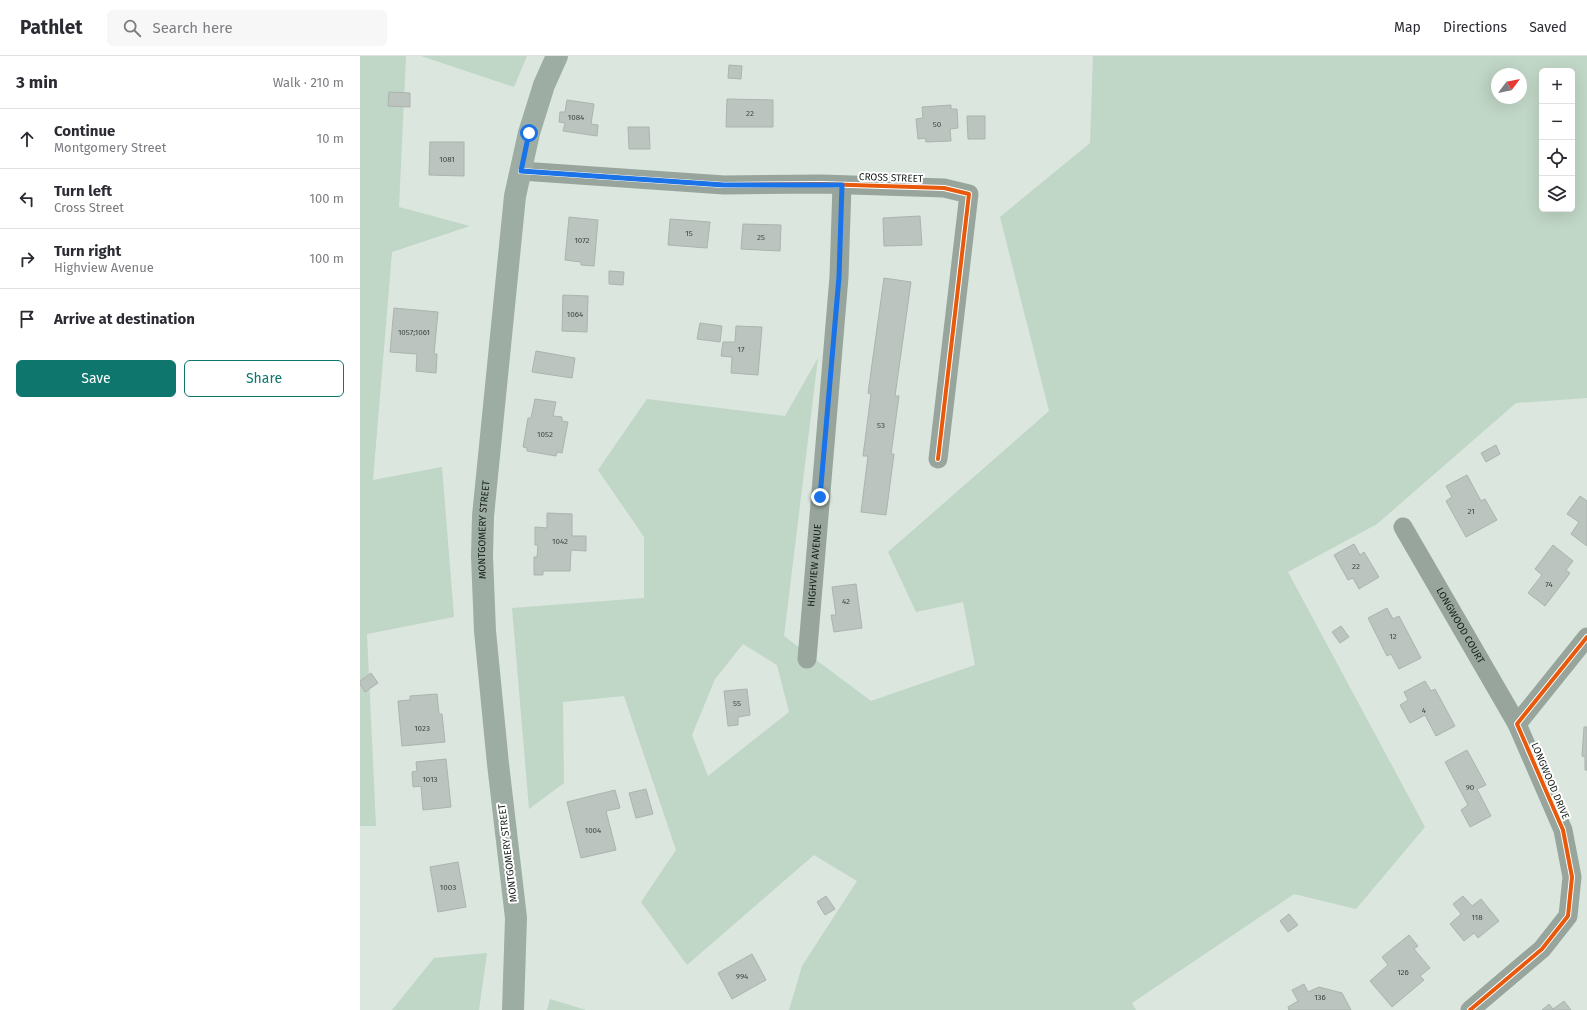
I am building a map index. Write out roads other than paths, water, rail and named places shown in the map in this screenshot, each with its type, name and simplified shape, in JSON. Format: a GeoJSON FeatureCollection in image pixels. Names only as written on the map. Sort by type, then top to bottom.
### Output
{"type":"FeatureCollection","features":[{"type":"Feature","properties":{"kind":"main road","name":"MONTGOMERY STREET"},"geometry":{"type":"LineString","coordinates":[[513,1010],[516,918],[498,764],[485,631],[482,556],[483,516],[515,196],[529,133],[544,85],[557,56]]}},
{"type":"Feature","properties":{"kind":"street","name":"CROSS STREET"},"geometry":{"type":"LineString","coordinates":[[521,171],[724,185],[842,185],[944,188],[969,194],[938,459]]}},
{"type":"Feature","properties":{"kind":"street","name":"HIGHVIEW AVENUE"},"geometry":{"type":"LineString","coordinates":[[807,659],[839,277],[842,185]]}},
{"type":"Feature","properties":{"kind":"street","name":"LONGWOOD COURT"},"geometry":{"type":"LineString","coordinates":[[1403,527],[1517,724]]}},
{"type":"Feature","properties":{"kind":"street"},"geometry":{"type":"LineString","coordinates":[[1517,724],[1587,637]]}},
{"type":"Feature","properties":{"kind":"street","name":"LONGWOOD DRIVE"},"geometry":{"type":"LineString","coordinates":[[1470,1010],[1542,949],[1568,916],[1572,877],[1563,830],[1517,724]]}}]}
